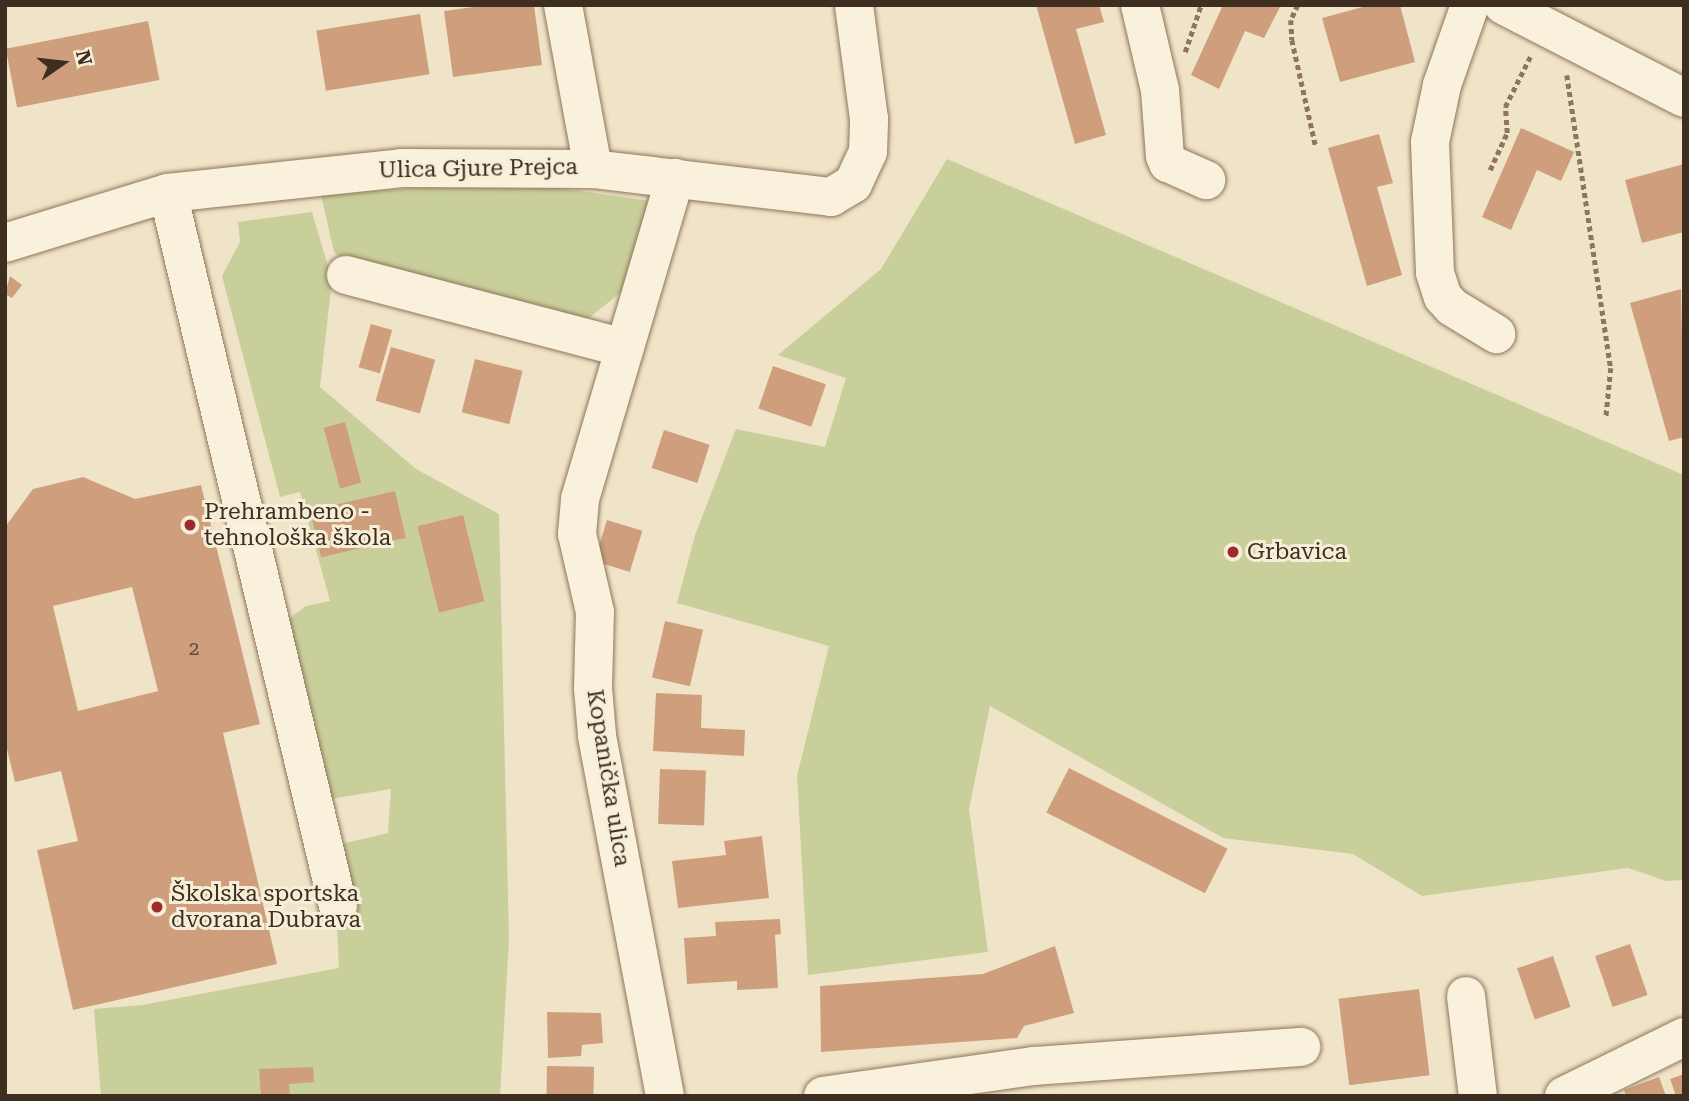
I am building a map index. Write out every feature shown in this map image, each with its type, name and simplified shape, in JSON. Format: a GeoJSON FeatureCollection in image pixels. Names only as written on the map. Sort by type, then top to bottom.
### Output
{"type":"FeatureCollection","features":[{"type":"Feature","properties":{"kind":"street"},"geometry":{"type":"LineString","coordinates":[[563,5],[593,169]]}},
{"type":"Feature","properties":{"kind":"street","name":"Ulica Gjure Prejca"},"geometry":{"type":"LineString","coordinates":[[5,243],[168,193],[401,168],[593,169],[817,198],[844,192],[853,184],[865,164],[869,136],[854,5]]}},
{"type":"Feature","properties":{"kind":"street"},"geometry":{"type":"LineString","coordinates":[[1140,5],[1160,90],[1165,156],[1168,163],[1206,180]]}},
{"type":"Feature","properties":{"kind":"street"},"geometry":{"type":"LineString","coordinates":[[1470,5],[1442,85],[1430,142],[1435,273],[1443,297],[1452,307],[1496,334]]}},
{"type":"Feature","properties":{"kind":"street"},"geometry":{"type":"LineString","coordinates":[[1503,5],[1684,98]]}},
{"type":"Feature","properties":{"kind":"street","name":"Kopanička ulica"},"geometry":{"type":"LineString","coordinates":[[665,1096],[597,735],[593,688],[595,612],[577,534],[580,499],[675,178]]}},
{"type":"Feature","properties":{"kind":"street"},"geometry":{"type":"LineString","coordinates":[[168,193],[338,906]]}},
{"type":"Feature","properties":{"kind":"street"},"geometry":{"type":"LineString","coordinates":[[346,275],[625,348]]}},
{"type":"Feature","properties":{"kind":"street"},"geometry":{"type":"LineString","coordinates":[[1466,996],[1478,1096]]}},
{"type":"Feature","properties":{"kind":"street"},"geometry":{"type":"LineString","coordinates":[[1564,1096],[1684,1037]]}},
{"type":"Feature","properties":{"kind":"street"},"geometry":{"type":"LineString","coordinates":[[823,1096],[1034,1066],[1301,1047]]}},
{"type":"Feature","properties":{"kind":"path"},"geometry":{"type":"LineString","coordinates":[[1184,56],[1201,5]]}},
{"type":"Feature","properties":{"kind":"path"},"geometry":{"type":"LineString","coordinates":[[1298,5],[1291,20],[1292,40],[1316,146]]}},
{"type":"Feature","properties":{"kind":"path"},"geometry":{"type":"LineString","coordinates":[[1490,170],[1507,133],[1506,107],[1532,52]]}},
{"type":"Feature","properties":{"kind":"path"},"geometry":{"type":"LineString","coordinates":[[1568,65],[1611,368],[1606,418]]}},
{"type":"Feature","properties":{"kind":"green space"},"geometry":{"type":"Polygon","coordinates":[[[947,159],[1684,475],[1684,880],[1666,881],[1628,868],[1422,896],[1353,854],[1223,838],[990,706],[969,809],[988,952],[808,975],[797,776],[829,646],[677,603],[695,535],[736,429],[825,447],[846,378],[778,355],[881,269],[947,159]]]}},
{"type":"Feature","properties":{"kind":"green space"},"geometry":{"type":"Polygon","coordinates":[[[509,181],[658,202],[625,289],[584,322],[348,266],[334,252],[321,195],[509,181]]]}},
{"type":"Feature","properties":{"kind":"green space"},"geometry":{"type":"Polygon","coordinates":[[[312,212],[332,280],[320,387],[416,469],[499,514],[509,939],[500,1096],[101,1096],[94,1009],[142,1005],[339,968],[337,927],[349,921],[337,845],[388,833],[391,789],[331,799],[280,625],[306,606],[330,601],[300,492],[280,497],[222,276],[240,242],[238,222],[312,212]]]}},
{"type":"Feature","properties":{"kind":"building"},"geometry":{"type":"Polygon","coordinates":[[[488,5],[534,5],[542,65],[453,77],[444,11],[488,5]]]}},
{"type":"Feature","properties":{"kind":"building"},"geometry":{"type":"Polygon","coordinates":[[[1036,5],[1099,5],[1104,22],[1076,29],[1106,135],[1075,144],[1036,5]]]}},
{"type":"Feature","properties":{"kind":"building"},"geometry":{"type":"Polygon","coordinates":[[[1223,5],[1281,5],[1264,38],[1245,31],[1219,89],[1191,75],[1223,5]]]}},
{"type":"Feature","properties":{"kind":"building"},"geometry":{"type":"Polygon","coordinates":[[[1370,5],[1400,5],[1415,62],[1340,82],[1322,18],[1370,5]]]}},
{"type":"Feature","properties":{"kind":"building"},"geometry":{"type":"Polygon","coordinates":[[[420,14],[430,74],[326,91],[316,30],[420,14]]]}},
{"type":"Feature","properties":{"kind":"building"},"geometry":{"type":"Polygon","coordinates":[[[148,21],[159,80],[17,108],[6,49],[148,21]]]}},
{"type":"Feature","properties":{"kind":"building"},"geometry":{"type":"Polygon","coordinates":[[[1521,128],[1574,152],[1561,181],[1537,170],[1511,230],[1482,217],[1521,128]]]}},
{"type":"Feature","properties":{"kind":"building"},"geometry":{"type":"Polygon","coordinates":[[[1379,134],[1393,183],[1377,187],[1402,275],[1367,286],[1328,148],[1379,134]]]}},
{"type":"Feature","properties":{"kind":"building"},"geometry":{"type":"Polygon","coordinates":[[[1684,164],[1684,232],[1642,243],[1625,180],[1684,164]]]}},
{"type":"Feature","properties":{"kind":"building"},"geometry":{"type":"Polygon","coordinates":[[[10,276],[22,285],[12,298],[5,294],[10,276]]]}},
{"type":"Feature","properties":{"kind":"building"},"geometry":{"type":"Polygon","coordinates":[[[1681,289],[1684,437],[1669,441],[1630,303],[1681,289]]]}},
{"type":"Feature","properties":{"kind":"building"},"geometry":{"type":"Polygon","coordinates":[[[371,324],[392,330],[380,373],[359,367],[371,324]]]}},
{"type":"Feature","properties":{"kind":"building"},"geometry":{"type":"Polygon","coordinates":[[[391,347],[435,360],[420,414],[376,401],[391,347]]]}},
{"type":"Feature","properties":{"kind":"building"},"geometry":{"type":"Polygon","coordinates":[[[475,359],[523,371],[509,424],[462,412],[475,359]]]}},
{"type":"Feature","properties":{"kind":"building"},"geometry":{"type":"Polygon","coordinates":[[[773,366],[826,384],[811,427],[758,409],[773,366]]]}},
{"type":"Feature","properties":{"kind":"building"},"geometry":{"type":"Polygon","coordinates":[[[345,422],[361,483],[340,489],[324,428],[345,422]]]}},
{"type":"Feature","properties":{"kind":"building"},"geometry":{"type":"Polygon","coordinates":[[[664,430],[710,445],[697,483],[652,468],[664,430]]]}},
{"type":"Feature","properties":{"kind":"building"},"geometry":{"type":"Polygon","coordinates":[[[83,477],[135,499],[201,485],[260,724],[223,733],[277,964],[73,1010],[37,850],[78,841],[61,771],[15,782],[5,741],[5,527],[33,489],[83,477]],[[132,587],[53,606],[78,711],[158,691],[132,587]]]}},
{"type":"Feature","properties":{"kind":"building"},"geometry":{"type":"Polygon","coordinates":[[[395,491],[406,538],[321,557],[310,511],[395,491]]]}},
{"type":"Feature","properties":{"kind":"building"},"geometry":{"type":"Polygon","coordinates":[[[463,515],[485,601],[439,613],[417,526],[463,515]]]}},
{"type":"Feature","properties":{"kind":"building"},"geometry":{"type":"Polygon","coordinates":[[[607,520],[642,531],[630,572],[594,561],[607,520]]]}},
{"type":"Feature","properties":{"kind":"building"},"geometry":{"type":"Polygon","coordinates":[[[665,621],[703,630],[690,686],[652,678],[665,621]]]}},
{"type":"Feature","properties":{"kind":"building"},"geometry":{"type":"Polygon","coordinates":[[[656,693],[702,695],[701,728],[745,730],[744,756],[653,751],[656,693]]]}},
{"type":"Feature","properties":{"kind":"building"},"geometry":{"type":"Polygon","coordinates":[[[1069,768],[1228,849],[1205,893],[1046,813],[1069,768]]]}},
{"type":"Feature","properties":{"kind":"building"},"geometry":{"type":"Polygon","coordinates":[[[660,769],[706,771],[704,826],[658,824],[660,769]]]}},
{"type":"Feature","properties":{"kind":"building"},"geometry":{"type":"Polygon","coordinates":[[[762,836],[769,898],[678,908],[672,861],[726,855],[724,841],[762,836]]]}},
{"type":"Feature","properties":{"kind":"building"},"geometry":{"type":"Polygon","coordinates":[[[780,919],[781,934],[775,935],[778,988],[737,990],[737,981],[687,984],[684,938],[716,936],[715,922],[780,919]]]}},
{"type":"Feature","properties":{"kind":"building"},"geometry":{"type":"Polygon","coordinates":[[[1630,944],[1648,995],[1613,1007],[1595,956],[1630,944]]]}},
{"type":"Feature","properties":{"kind":"building"},"geometry":{"type":"Polygon","coordinates":[[[1055,946],[1074,1013],[1024,1026],[1017,1038],[821,1052],[820,986],[983,974],[1055,946]]]}},
{"type":"Feature","properties":{"kind":"building"},"geometry":{"type":"Polygon","coordinates":[[[1553,956],[1571,1007],[1535,1019],[1517,968],[1553,956]]]}},
{"type":"Feature","properties":{"kind":"building"},"geometry":{"type":"Polygon","coordinates":[[[1419,989],[1430,1075],[1349,1085],[1339,999],[1419,989]]]}},
{"type":"Feature","properties":{"kind":"building"},"geometry":{"type":"Polygon","coordinates":[[[547,1012],[601,1013],[603,1043],[582,1045],[581,1056],[548,1058],[547,1012]]]}},
{"type":"Feature","properties":{"kind":"building"},"geometry":{"type":"Polygon","coordinates":[[[547,1066],[594,1067],[593,1096],[546,1096],[547,1066]]]}},
{"type":"Feature","properties":{"kind":"building"},"geometry":{"type":"Polygon","coordinates":[[[313,1067],[314,1082],[289,1084],[290,1096],[261,1096],[259,1069],[313,1067]]]}},
{"type":"Feature","properties":{"kind":"building"},"geometry":{"type":"Polygon","coordinates":[[[1684,1074],[1684,1096],[1676,1096],[1670,1079],[1684,1074]]]}},
{"type":"Feature","properties":{"kind":"building"},"geometry":{"type":"Polygon","coordinates":[[[1659,1077],[1666,1096],[1626,1096],[1624,1090],[1659,1077]]]}},
{"type":"Feature","properties":{"kind":"place","name":"Prehrambeno - tehnološka škola"},"geometry":{"type":"Point","coordinates":[190,525]}},
{"type":"Feature","properties":{"kind":"place","name":"Grbavica"},"geometry":{"type":"Point","coordinates":[1233,552]}},
{"type":"Feature","properties":{"kind":"place","name":"Školska sportska dvorana Dubrava"},"geometry":{"type":"Point","coordinates":[157,907]}}]}
